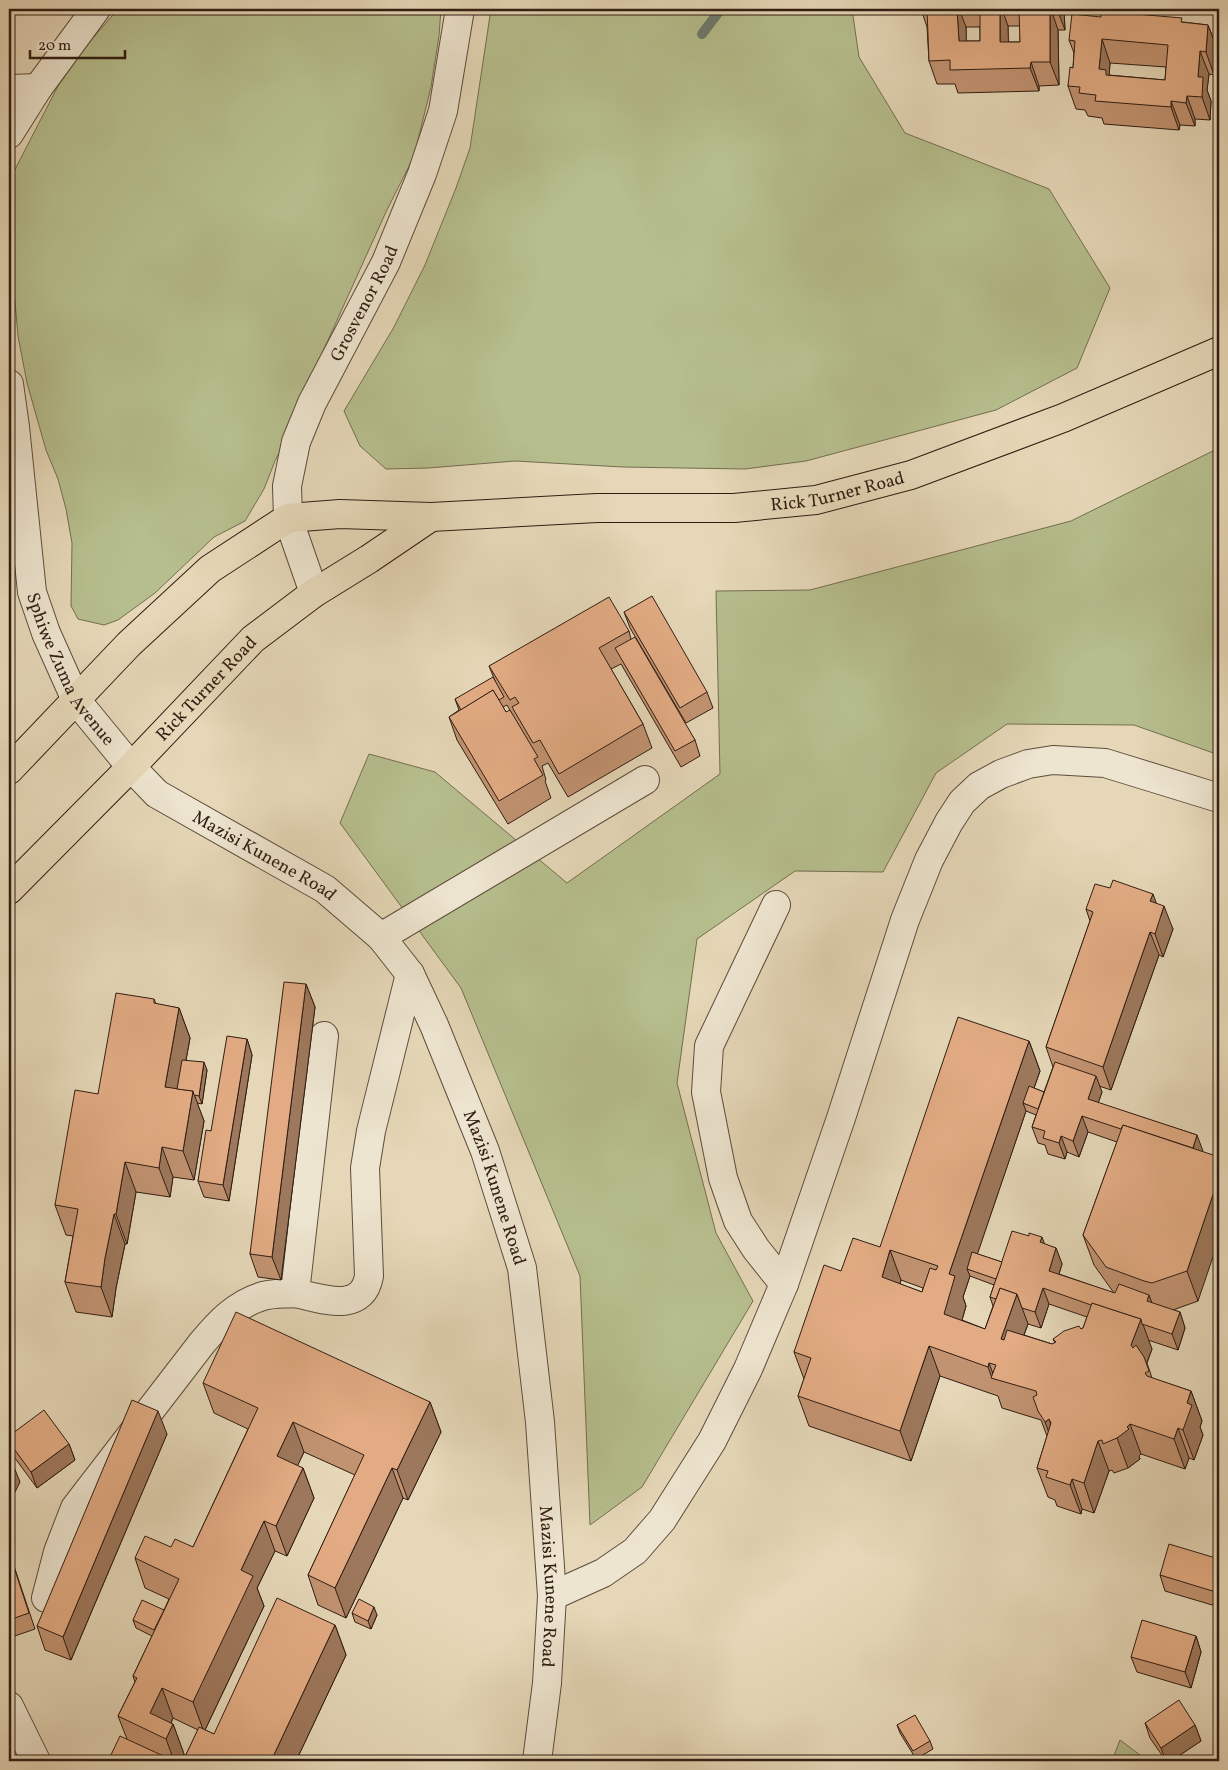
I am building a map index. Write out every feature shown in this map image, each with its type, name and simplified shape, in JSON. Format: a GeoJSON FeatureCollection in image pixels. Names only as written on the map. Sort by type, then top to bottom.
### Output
{"type":"FeatureCollection","features":[{"type":"Feature","properties":{"kind":"main road","name":"Rick Turner Road"},"geometry":{"type":"LineString","coordinates":[[9,770],[130,644],[210,569],[288,518],[340,514],[431,517],[596,508],[734,508],[816,500],[911,476],[1063,418],[1219,351]]}},
{"type":"Feature","properties":{"kind":"main road","name":"Rick Turner Road"},"geometry":{"type":"LineString","coordinates":[[9,890],[131,767],[253,639],[314,593],[431,517]]}},
{"type":"Feature","properties":{"kind":"street"},"geometry":{"type":"LineString","coordinates":[[9,134],[38,88],[96,9]]}},
{"type":"Feature","properties":{"kind":"street","name":"Grosvenor Road"},"geometry":{"type":"LineString","coordinates":[[314,593],[288,518],[287,486],[296,442],[312,403],[386,262],[422,174],[443,112],[460,9]]}},
{"type":"Feature","properties":{"kind":"street"},"geometry":{"type":"LineString","coordinates":[[9,89],[38,88]]}},
{"type":"Feature","properties":{"kind":"street","name":"Sphiwe Zuma Avenue"},"geometry":{"type":"LineString","coordinates":[[9,384],[32,592],[46,633],[76,700],[131,767]]}},
{"type":"Feature","properties":{"kind":"street"},"geometry":{"type":"LineString","coordinates":[[552,1596],[603,1573],[635,1550],[662,1520],[712,1442],[748,1369],[784,1284],[841,1118],[905,920],[929,860],[962,802],[979,786],[1001,774],[1028,764],[1053,760],[1105,763],[1219,798]]}},
{"type":"Feature","properties":{"kind":"street","name":"Mazisi Kunene Road"},"geometry":{"type":"LineString","coordinates":[[131,767],[157,794],[326,889],[381,937],[410,974],[434,1025],[485,1151],[522,1268],[540,1422],[552,1596],[546,1683],[537,1761]]}},
{"type":"Feature","properties":{"kind":"street"},"geometry":{"type":"LineString","coordinates":[[381,937],[645,780]]}},
{"type":"Feature","properties":{"kind":"street"},"geometry":{"type":"LineString","coordinates":[[776,905],[709,1046],[706,1092],[723,1178],[738,1221],[756,1249],[784,1284]]}},
{"type":"Feature","properties":{"kind":"street"},"geometry":{"type":"LineString","coordinates":[[46,1598],[58,1552],[75,1508],[223,1318],[244,1303],[261,1296],[295,1293],[340,1302],[351,1300],[360,1294],[368,1284],[365,1168],[371,1131],[410,974]]}},
{"type":"Feature","properties":{"kind":"street"},"geometry":{"type":"LineString","coordinates":[[295,1293],[324,1036]]}},
{"type":"Feature","properties":{"kind":"street"},"geometry":{"type":"LineString","coordinates":[[9,1706],[36,1761]]}},
{"type":"Feature","properties":{"kind":"green space"},"geometry":{"type":"Polygon","coordinates":[[[118,9],[441,9],[431,87],[414,156],[386,212],[324,349],[294,423],[275,461],[264,489],[245,521],[214,537],[155,593],[118,620],[104,625],[78,619],[71,606],[72,543],[66,509],[58,479],[46,450],[27,383],[18,336],[9,256],[9,181],[58,86],[86,46],[118,9]]]}},
{"type":"Feature","properties":{"kind":"green space"},"geometry":{"type":"Polygon","coordinates":[[[491,9],[852,9],[859,57],[905,133],[1049,189],[1110,288],[1077,368],[996,410],[806,461],[745,469],[623,467],[515,461],[428,468],[386,469],[360,446],[344,411],[394,327],[425,265],[456,188],[470,148],[491,9]]]}},
{"type":"Feature","properties":{"kind":"green space"},"geometry":{"type":"Polygon","coordinates":[[[1219,448],[1219,755],[1134,725],[1007,724],[936,773],[883,872],[795,871],[697,939],[677,1083],[716,1233],[753,1301],[642,1487],[590,1525],[580,1276],[461,988],[340,823],[369,754],[435,772],[567,883],[720,774],[716,591],[810,590],[1071,521],[1219,448]]]}},
{"type":"Feature","properties":{"kind":"green space"},"geometry":{"type":"Polygon","coordinates":[[[1120,1740],[1148,1761],[1112,1761],[1120,1740]]]}},
{"type":"Feature","properties":{"kind":"building"},"geometry":{"type":"Polygon","coordinates":[[[927,9],[957,9],[959,41],[980,41],[980,9],[1000,9],[1000,42],[1020,42],[1019,9],[1050,9],[1050,62],[1031,62],[1030,68],[950,70],[950,60],[929,61],[927,9]]]}},
{"type":"Feature","properties":{"kind":"building"},"geometry":{"type":"Polygon","coordinates":[[[1101,11],[1182,18],[1181,22],[1208,25],[1206,52],[1200,51],[1198,77],[1203,77],[1202,97],[1187,96],[1186,103],[1171,101],[1171,107],[1095,101],[1096,95],[1079,93],[1080,87],[1068,86],[1070,67],[1073,68],[1075,41],[1069,40],[1072,14],[1101,17],[1101,11]],[[1102,39],[1099,69],[1106,70],[1106,75],[1165,80],[1168,45],[1102,39]]]}},
{"type":"Feature","properties":{"kind":"building"},"geometry":{"type":"Polygon","coordinates":[[[652,596],[707,692],[680,708],[624,612],[652,596]]]}},
{"type":"Feature","properties":{"kind":"building"},"geometry":{"type":"Polygon","coordinates":[[[609,597],[629,631],[599,648],[643,724],[559,774],[540,740],[533,743],[512,707],[519,703],[515,697],[510,700],[489,666],[609,597]]]}},
{"type":"Feature","properties":{"kind":"building"},"geometry":{"type":"Polygon","coordinates":[[[635,637],[695,740],[675,751],[615,648],[635,637]]]}},
{"type":"Feature","properties":{"kind":"building"},"geometry":{"type":"Polygon","coordinates":[[[493,677],[504,697],[499,700],[493,690],[461,710],[455,699],[493,677]]]}},
{"type":"Feature","properties":{"kind":"building"},"geometry":{"type":"Polygon","coordinates":[[[493,690],[506,712],[510,710],[538,757],[534,759],[543,775],[499,801],[449,717],[493,690]]]}},
{"type":"Feature","properties":{"kind":"building"},"geometry":{"type":"Polygon","coordinates":[[[1113,880],[1153,894],[1150,901],[1164,906],[1155,934],[1150,932],[1103,1067],[1046,1047],[1093,912],[1086,909],[1095,884],[1110,888],[1113,880]]]}},
{"type":"Feature","properties":{"kind":"building"},"geometry":{"type":"Polygon","coordinates":[[[284,982],[306,984],[272,1257],[250,1254],[284,982]]]}},
{"type":"Feature","properties":{"kind":"building"},"geometry":{"type":"Polygon","coordinates":[[[116,993],[154,999],[154,1003],[179,1008],[165,1087],[193,1091],[183,1151],[162,1147],[159,1168],[125,1162],[116,1214],[114,1214],[105,1258],[101,1287],[65,1282],[78,1209],[55,1205],[75,1090],[98,1094],[116,993]]]}},
{"type":"Feature","properties":{"kind":"building"},"geometry":{"type":"Polygon","coordinates":[[[958,1017],[1029,1041],[949,1274],[955,1276],[944,1314],[985,1329],[1000,1288],[1017,1294],[1001,1339],[1004,1340],[1007,1330],[1052,1344],[1056,1342],[1053,1339],[1064,1331],[1079,1326],[1081,1329],[1083,1328],[1092,1303],[1141,1319],[1131,1345],[1133,1348],[1136,1345],[1144,1357],[1149,1371],[1145,1373],[1147,1376],[1191,1391],[1187,1403],[1192,1405],[1183,1430],[1178,1428],[1174,1439],[1130,1424],[1127,1427],[1129,1429],[1117,1438],[1103,1444],[1102,1440],[1098,1441],[1084,1483],[1072,1479],[1070,1485],[1046,1477],[1048,1471],[1037,1468],[1051,1423],[1049,1419],[1045,1422],[1038,1411],[1033,1397],[1037,1395],[1036,1391],[991,1378],[996,1365],[989,1363],[988,1367],[929,1346],[900,1431],[798,1396],[811,1358],[794,1352],[824,1265],[841,1271],[853,1238],[880,1247],[958,1017]],[[890,1250],[882,1277],[922,1292],[930,1268],[936,1270],[938,1266],[890,1250]]]}},
{"type":"Feature","properties":{"kind":"building"},"geometry":{"type":"Polygon","coordinates":[[[227,1036],[247,1039],[223,1185],[198,1181],[206,1130],[211,1131],[227,1036]]]}},
{"type":"Feature","properties":{"kind":"building"},"geometry":{"type":"Polygon","coordinates":[[[182,1060],[204,1062],[199,1096],[194,1095],[193,1091],[177,1089],[182,1060]]]}},
{"type":"Feature","properties":{"kind":"building"},"geometry":{"type":"Polygon","coordinates":[[[1055,1062],[1096,1076],[1088,1099],[1197,1135],[1193,1148],[1123,1125],[1121,1129],[1082,1116],[1073,1141],[1061,1136],[1059,1143],[1043,1138],[1045,1131],[1032,1127],[1055,1062]]]}},
{"type":"Feature","properties":{"kind":"building"},"geometry":{"type":"Polygon","coordinates":[[[1029,1086],[1044,1092],[1038,1109],[1023,1103],[1029,1086]]]}},
{"type":"Feature","properties":{"kind":"building"},"geometry":{"type":"Polygon","coordinates":[[[1123,1125],[1219,1157],[1219,1177],[1187,1271],[1152,1283],[1106,1267],[1083,1235],[1123,1125]]]}},
{"type":"Feature","properties":{"kind":"building"},"geometry":{"type":"Polygon","coordinates":[[[1012,1231],[1029,1236],[1029,1233],[1042,1237],[1040,1242],[1056,1248],[1049,1271],[1115,1293],[1119,1284],[1149,1295],[1147,1301],[1180,1312],[1172,1334],[1142,1324],[1141,1319],[1092,1303],[1091,1305],[1043,1288],[1035,1312],[1022,1308],[1017,1294],[1000,1288],[996,1299],[990,1297],[1012,1231]]]}},
{"type":"Feature","properties":{"kind":"building"},"geometry":{"type":"Polygon","coordinates":[[[972,1252],[1002,1262],[996,1279],[967,1269],[972,1252]]]}},
{"type":"Feature","properties":{"kind":"building"},"geometry":{"type":"Polygon","coordinates":[[[236,1312],[430,1402],[397,1470],[392,1468],[335,1588],[308,1575],[364,1455],[293,1422],[277,1456],[303,1468],[276,1526],[264,1521],[241,1570],[253,1576],[193,1702],[162,1688],[150,1713],[173,1724],[166,1739],[118,1716],[137,1678],[133,1676],[179,1579],[135,1558],[145,1536],[171,1547],[175,1539],[193,1547],[258,1408],[203,1383],[236,1312]]]}},
{"type":"Feature","properties":{"kind":"building"},"geometry":{"type":"Polygon","coordinates":[[[132,1400],[158,1411],[63,1637],[37,1626],[132,1400]]]}},
{"type":"Feature","properties":{"kind":"building"},"geometry":{"type":"Polygon","coordinates":[[[44,1410],[69,1444],[31,1472],[9,1442],[9,1436],[44,1410]]]}},
{"type":"Feature","properties":{"kind":"building"},"geometry":{"type":"Polygon","coordinates":[[[9,1464],[14,1467],[9,1477],[9,1464]]]}},
{"type":"Feature","properties":{"kind":"building"},"geometry":{"type":"Polygon","coordinates":[[[1169,1544],[1219,1559],[1219,1593],[1160,1575],[1169,1544]]]}},
{"type":"Feature","properties":{"kind":"building"},"geometry":{"type":"Polygon","coordinates":[[[9,1552],[29,1613],[9,1620],[9,1552]]]}},
{"type":"Feature","properties":{"kind":"building"},"geometry":{"type":"Polygon","coordinates":[[[277,1598],[335,1625],[271,1761],[183,1761],[199,1727],[214,1734],[277,1598]]]}},
{"type":"Feature","properties":{"kind":"building"},"geometry":{"type":"Polygon","coordinates":[[[359,1599],[374,1607],[368,1621],[352,1613],[359,1599]]]}},
{"type":"Feature","properties":{"kind":"building"},"geometry":{"type":"Polygon","coordinates":[[[142,1600],[164,1610],[154,1630],[133,1620],[142,1600]]]}},
{"type":"Feature","properties":{"kind":"building"},"geometry":{"type":"Polygon","coordinates":[[[1142,1620],[1196,1636],[1185,1672],[1131,1657],[1142,1620]]]}},
{"type":"Feature","properties":{"kind":"building"},"geometry":{"type":"Polygon","coordinates":[[[1179,1700],[1195,1725],[1161,1748],[1145,1723],[1179,1700]]]}},
{"type":"Feature","properties":{"kind":"building"},"geometry":{"type":"Polygon","coordinates":[[[915,1715],[930,1741],[913,1751],[897,1725],[915,1715]]]}},
{"type":"Feature","properties":{"kind":"building"},"geometry":{"type":"Polygon","coordinates":[[[120,1736],[170,1759],[169,1761],[108,1761],[120,1736]]]}},
{"type":"Feature","properties":{"kind":"waterway"},"geometry":{"type":"LineString","coordinates":[[702,34],[721,9]]}}]}
